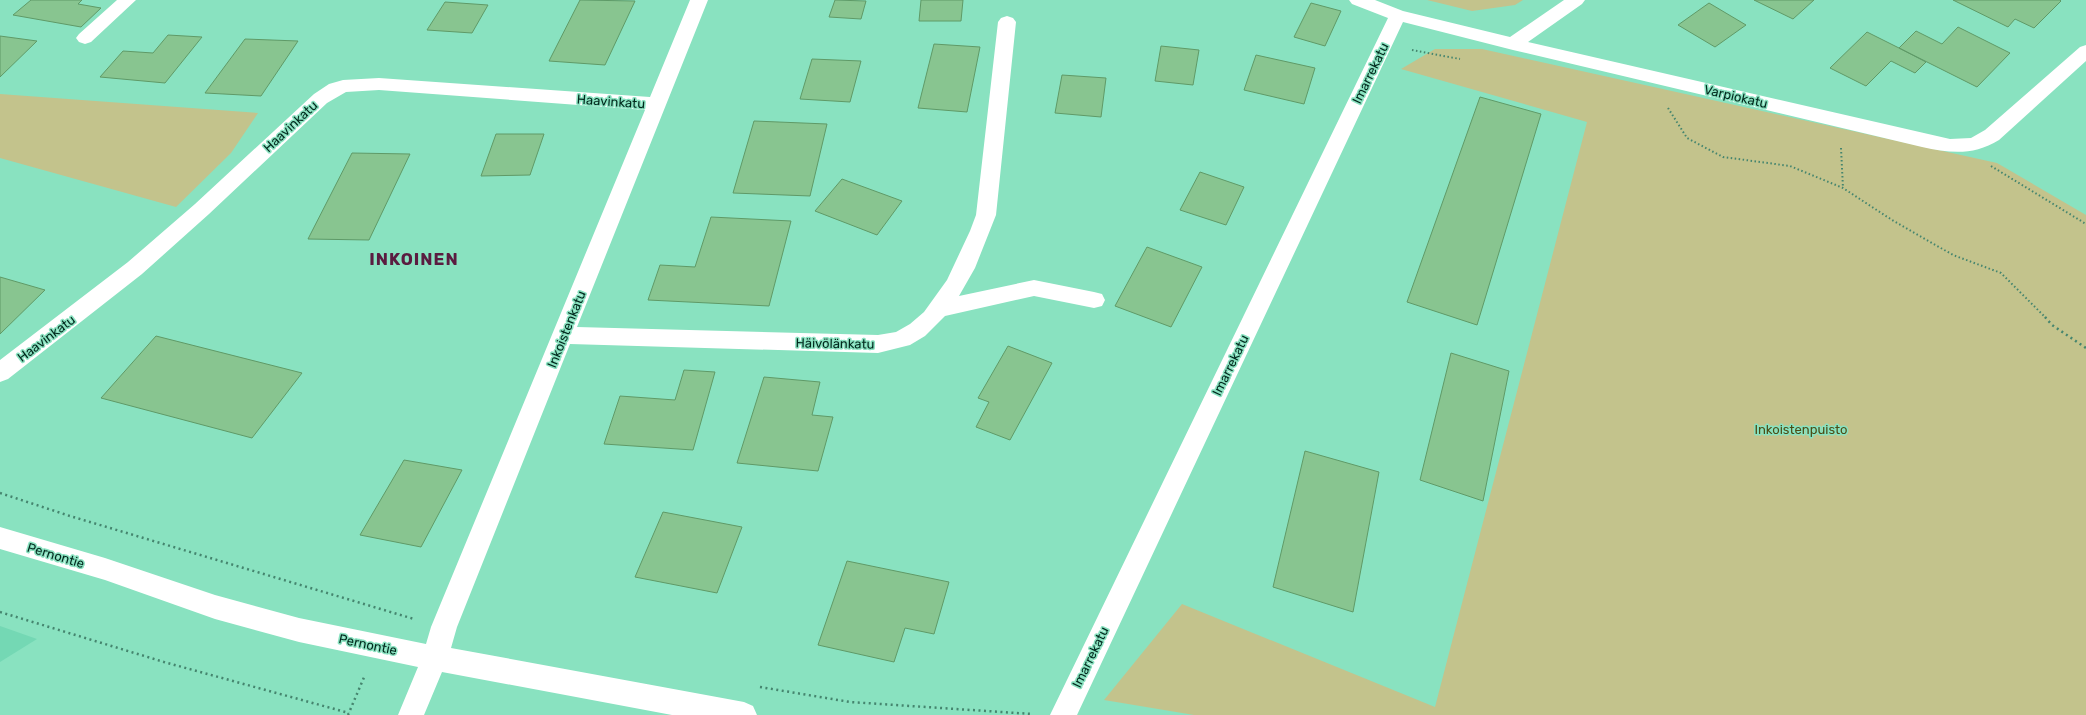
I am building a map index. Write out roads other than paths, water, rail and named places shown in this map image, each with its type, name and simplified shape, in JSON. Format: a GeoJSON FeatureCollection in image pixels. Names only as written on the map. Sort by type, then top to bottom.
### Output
{"type":"FeatureCollection","features":[{"type":"Feature","properties":{"kind":"street"},"geometry":{"type":"LineString","coordinates":[[85,38],[127,0]]}},
{"type":"Feature","properties":{"kind":"street","name":"Inkoistenkatu"},"geometry":{"type":"LineString","coordinates":[[411,715],[435,658],[444,627],[699,0]]}},
{"type":"Feature","properties":{"kind":"street","name":"Varpiokatu"},"geometry":{"type":"LineString","coordinates":[[1358,0],[1398,15],[1512,44],[1922,140],[1960,147],[1980,143],[1992,135],[2086,51]]}},
{"type":"Feature","properties":{"kind":"street"},"geometry":{"type":"LineString","coordinates":[[1512,44],[1576,0]]}},
{"type":"Feature","properties":{"kind":"street","name":"Imarrekatu"},"geometry":{"type":"LineString","coordinates":[[1063,715],[1398,15]]}},
{"type":"Feature","properties":{"kind":"street","name":"Häivölänkatu"},"geometry":{"type":"LineString","coordinates":[[564,335],[878,344],[901,339],[920,328],[961,277],[976,244],[986,215],[1007,22]]}},
{"type":"Feature","properties":{"kind":"street","name":"Haavinkatu"},"geometry":{"type":"LineString","coordinates":[[0,373],[135,268],[202,209],[312,104],[326,93],[344,85],[379,84],[656,104]]}},
{"type":"Feature","properties":{"kind":"street"},"geometry":{"type":"LineString","coordinates":[[936,310],[1034,288],[1094,300]]}},
{"type":"Feature","properties":{"kind":"street","name":"Pernontie"},"geometry":{"type":"LineString","coordinates":[[0,538],[105,570],[215,608],[299,630],[435,658],[744,715]]}},
{"type":"Feature","properties":{"kind":"district","name":"INKOINEN"},"geometry":{"type":"Point","coordinates":[414,259]}},
{"type":"Feature","properties":{"kind":"park label","name":"Inkoistenpuisto"},"geometry":{"type":"Point","coordinates":[1801,429]}}]}
